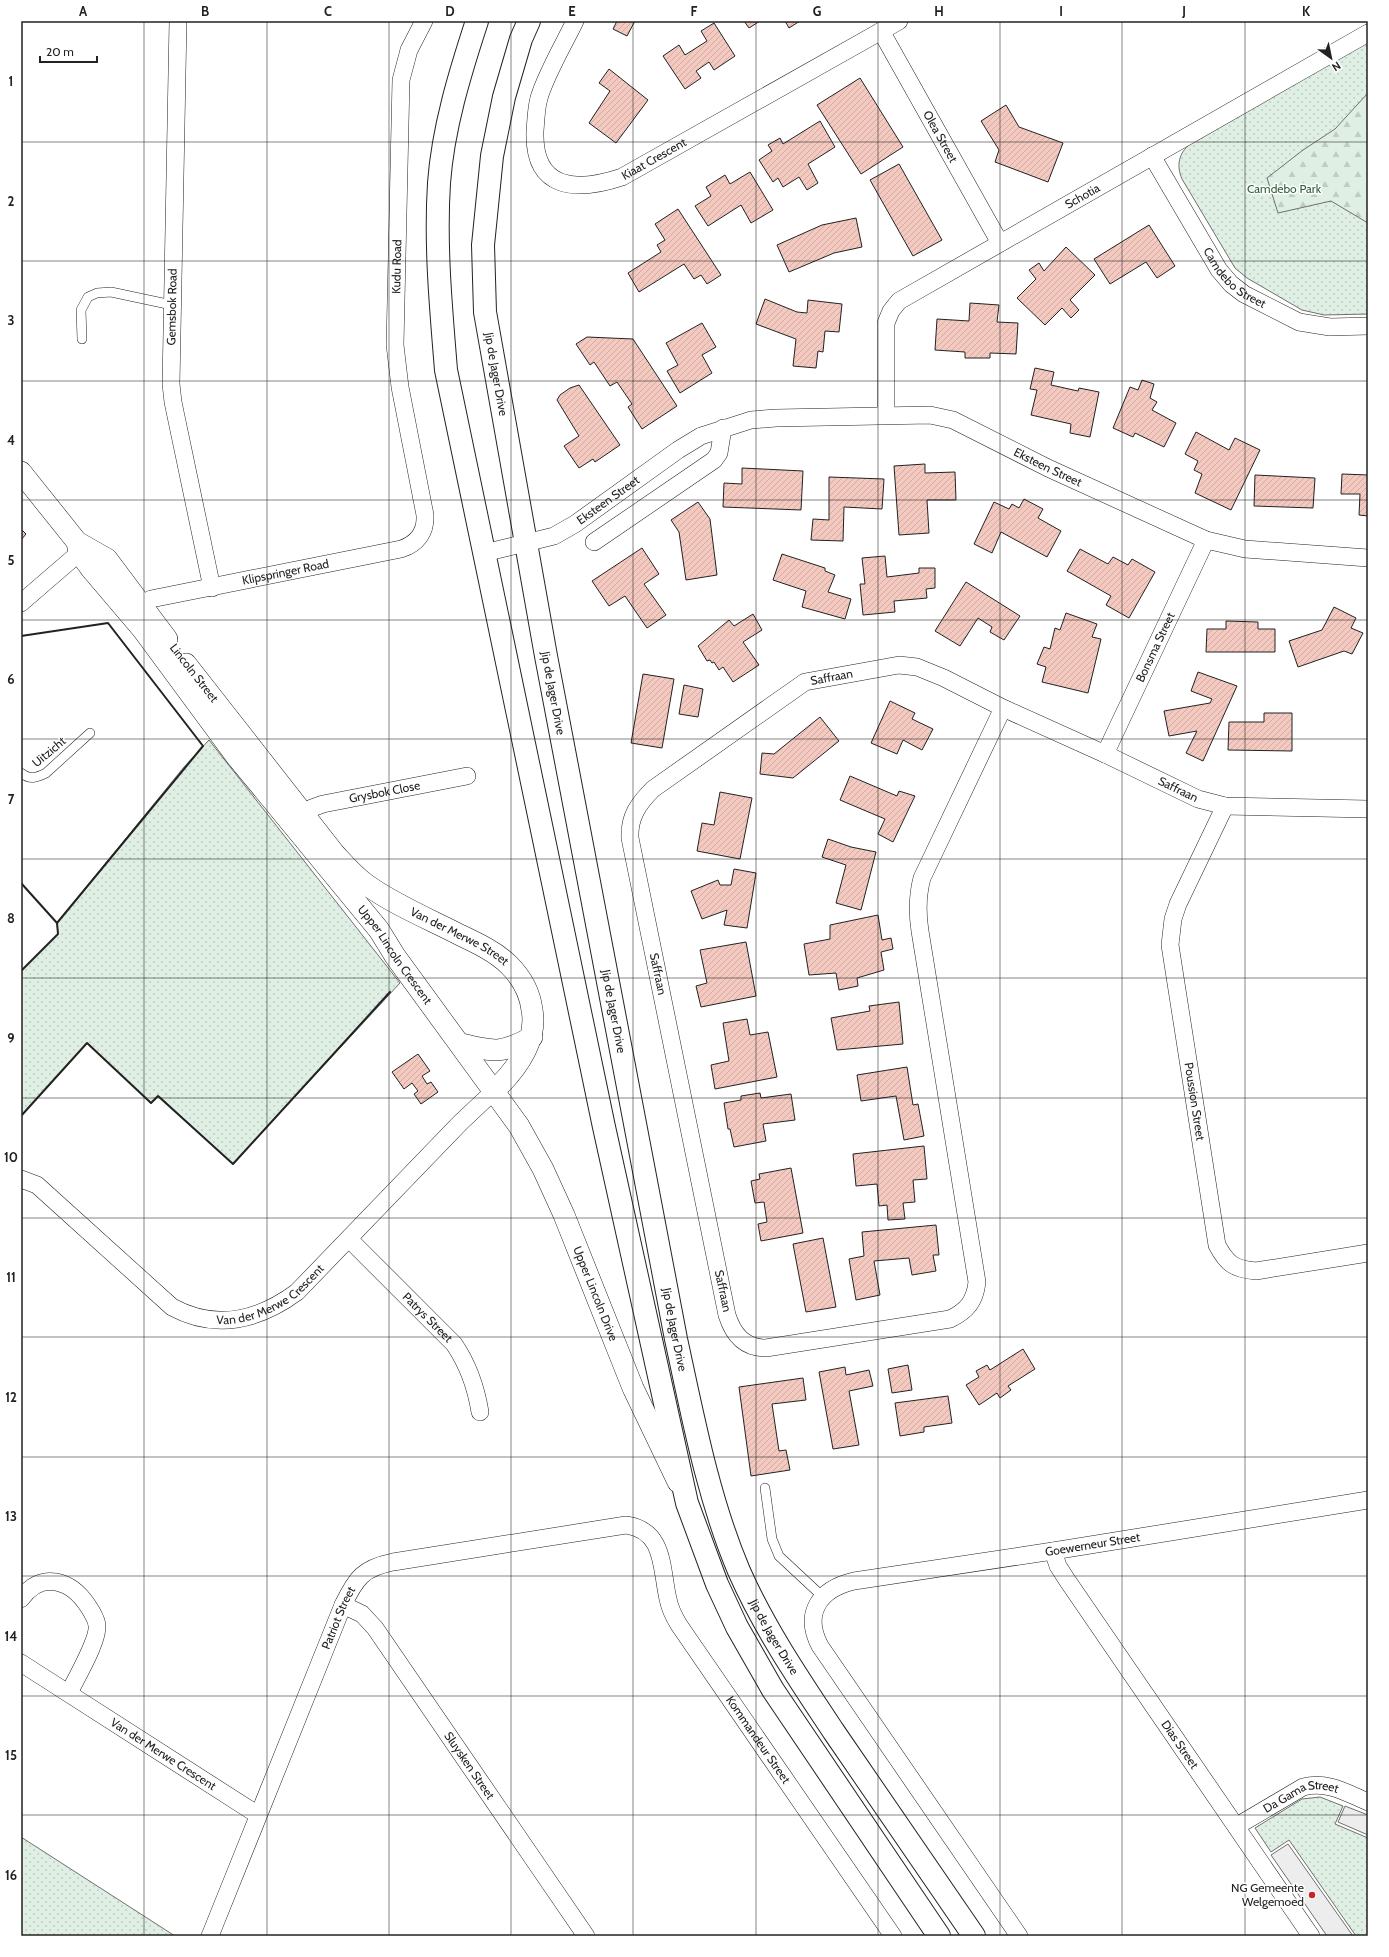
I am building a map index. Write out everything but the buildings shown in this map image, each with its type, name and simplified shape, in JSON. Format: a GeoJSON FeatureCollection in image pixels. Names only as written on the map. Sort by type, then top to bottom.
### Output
{"type":"FeatureCollection","features":[{"type":"Feature","properties":{"kind":"main road","name":"Jip de Jager Drive"},"geometry":{"type":"LineString","coordinates":[[477,21],[460,72],[446,135],[439,182],[437,267],[446,370],[603,1119],[687,1503],[716,1584],[737,1626],[773,1690],[939,1936]]}},
{"type":"Feature","properties":{"kind":"main road","name":"Jip de Jager Drive"},"geometry":{"type":"LineString","coordinates":[[529,21],[521,39],[504,96],[492,156],[483,245],[485,312],[525,544],[676,1339],[697,1435],[722,1525],[740,1571],[760,1614],[808,1693],[974,1936]]}},
{"type":"Feature","properties":{"kind":"street","name":"Gemsbok Road"},"geometry":{"type":"LineString","coordinates":[[178,21],[171,384],[173,402],[212,588]]}},
{"type":"Feature","properties":{"kind":"street","name":"Kudu Road"},"geometry":{"type":"LineString","coordinates":[[424,21],[407,55],[401,80],[396,345],[400,386],[425,515]]}},
{"type":"Feature","properties":{"kind":"street","name":"Kiaat Crescent"},"geometry":{"type":"LineString","coordinates":[[575,21],[539,97],[536,115],[535,148],[537,159],[544,170],[553,178],[568,185],[604,183],[622,177],[898,21]]}},
{"type":"Feature","properties":{"kind":"street","name":"Olea Street"},"geometry":{"type":"LineString","coordinates":[[881,31],[1000,243]]}},
{"type":"Feature","properties":{"kind":"street","name":"Schotia"},"geometry":{"type":"LineString","coordinates":[[886,415],[886,323],[891,311],[899,301],[1368,33]]}},
{"type":"Feature","properties":{"kind":"street","name":"Camdebo Street"},"geometry":{"type":"LineString","coordinates":[[1152,156],[1219,270],[1231,284],[1244,294],[1299,322],[1330,327],[1368,326]]}},
{"type":"Feature","properties":{"kind":"street","name":"Eksteen Street"},"geometry":{"type":"LineString","coordinates":[[484,553],[554,536],[575,524],[678,450],[701,436],[723,428],[751,420],[776,418],[930,415],[953,420],[1048,468],[1206,540],[1245,549],[1368,558]]}},
{"type":"Feature","properties":{"kind":"street"},"geometry":{"type":"LineString","coordinates":[[594,542],[714,460],[719,453],[723,428]]}},
{"type":"Feature","properties":{"kind":"street","name":"Lincoln Street"},"geometry":{"type":"LineString","coordinates":[[21,472],[81,546],[107,559],[136,611],[143,630],[236,756],[297,818]]}},
{"type":"Feature","properties":{"kind":"street","name":"Klipspringer Road"},"geometry":{"type":"LineString","coordinates":[[136,611],[151,599],[212,588],[408,547],[414,543],[422,533],[425,515]]}},
{"type":"Feature","properties":{"kind":"street","name":"Bonsma Street"},"geometry":{"type":"LineString","coordinates":[[1105,754],[1206,540]]}},
{"type":"Feature","properties":{"kind":"street"},"geometry":{"type":"LineString","coordinates":[[21,603],[81,546]]}},
{"type":"Feature","properties":{"kind":"street","name":"Saffraan"},"geometry":{"type":"LineString","coordinates":[[1003,708],[922,878],[917,894],[917,909],[920,931],[977,1282],[974,1296],[968,1309],[950,1319],[766,1348],[757,1348],[747,1345],[740,1339],[731,1327],[727,1315],[630,838],[630,828],[633,814],[643,799],[653,789],[796,687],[806,682],[899,665],[917,667],[1198,799],[1225,806],[1368,809]]}},
{"type":"Feature","properties":{"kind":"street","name":"Grysbok Close"},"geometry":{"type":"LineString","coordinates":[[297,818],[323,804],[467,776]]}},
{"type":"Feature","properties":{"kind":"street","name":"Poussion Street"},"geometry":{"type":"LineString","coordinates":[[1225,806],[1178,904],[1173,919],[1170,945],[1217,1245],[1223,1257],[1233,1266],[1245,1270],[1256,1271],[1368,1253]]}},
{"type":"Feature","properties":{"kind":"street","name":"Van der Merwe Street"},"geometry":{"type":"LineString","coordinates":[[297,818],[334,853],[352,873],[367,885],[402,905],[479,944],[508,964],[517,974],[528,995],[533,1016],[532,1037],[527,1049],[506,1079],[494,1091]]}},
{"type":"Feature","properties":{"kind":"street","name":"Upper Lincoln Crescent"},"geometry":{"type":"LineString","coordinates":[[297,818],[379,930],[395,956],[494,1091]]}},
{"type":"Feature","properties":{"kind":"street"},"geometry":{"type":"LineString","coordinates":[[461,1044],[490,1051],[499,1051],[514,1047],[532,1037]]}},
{"type":"Feature","properties":{"kind":"street","name":"Upper Lincoln Drive"},"geometry":{"type":"LineString","coordinates":[[494,1091],[519,1126],[543,1169],[564,1215],[633,1388],[687,1503]]}},
{"type":"Feature","properties":{"kind":"street","name":"Van der Merwe Crescent"},"geometry":{"type":"LineString","coordinates":[[21,1179],[37,1185],[162,1300],[182,1313],[201,1318],[225,1320],[241,1319],[271,1309],[297,1292],[460,1123],[494,1091]]}},
{"type":"Feature","properties":{"kind":"street","name":"Patrys Street"},"geometry":{"type":"LineString","coordinates":[[349,1239],[454,1344],[462,1356],[473,1380],[480,1412]]}},
{"type":"Feature","properties":{"kind":"street","name":"Goewerneur Street"},"geometry":{"type":"LineString","coordinates":[[822,1598],[836,1586],[854,1581],[1053,1552],[1368,1500]]}},
{"type":"Feature","properties":{"kind":"street","name":"Patriot Street"},"geometry":{"type":"LineString","coordinates":[[210,1936],[343,1605],[359,1576],[369,1569],[382,1564],[626,1525],[636,1527],[647,1533]]}},
{"type":"Feature","properties":{"kind":"street","name":"Kommandeur Street"},"geometry":{"type":"LineString","coordinates":[[647,1533],[656,1544],[660,1555],[668,1600],[679,1625],[893,1936]]}},
{"type":"Feature","properties":{"kind":"street","name":"Dias Street"},"geometry":{"type":"LineString","coordinates":[[1053,1552],[1058,1566],[1067,1580],[1312,1936]]}},
{"type":"Feature","properties":{"kind":"street"},"geometry":{"type":"LineString","coordinates":[[21,1599],[33,1586],[42,1582],[58,1582],[70,1587],[82,1597],[95,1616],[97,1626],[95,1639],[69,1693]]}},
{"type":"Feature","properties":{"kind":"street"},"geometry":{"type":"LineString","coordinates":[[822,1598],[813,1617],[815,1637],[820,1646],[1019,1936]]}},
{"type":"Feature","properties":{"kind":"street","name":"Sluysken Street"},"geometry":{"type":"LineString","coordinates":[[343,1605],[362,1614],[375,1628],[586,1936]]}},
{"type":"Feature","properties":{"kind":"street","name":"Van der Merwe Crescent"},"geometry":{"type":"LineString","coordinates":[[21,1663],[258,1815]]}},
{"type":"Feature","properties":{"kind":"street","name":"Da Gama Street"},"geometry":{"type":"LineString","coordinates":[[1236,1826],[1303,1787],[1315,1784],[1336,1788],[1368,1802]]}},
{"type":"Feature","properties":{"kind":"lane"},"geometry":{"type":"LineString","coordinates":[[82,339],[81,310],[88,297],[97,293],[111,292],[172,305]]}},
{"type":"Feature","properties":{"kind":"lane","name":"Uitzicht"},"geometry":{"type":"LineString","coordinates":[[21,774],[30,778],[37,778],[46,772],[90,733]]}},
{"type":"Feature","properties":{"kind":"lane"},"geometry":{"type":"LineString","coordinates":[[765,1488],[772,1539],[779,1556],[822,1598]]}},
{"type":"Feature","properties":{"kind":"green space","name":"Camdebo Park"},"geometry":{"type":"Polygon","coordinates":[[[1368,42],[1368,314],[1324,315],[1302,310],[1247,278],[1235,268],[1182,179],[1179,164],[1183,151],[1190,144],[1368,42]]]}},
{"type":"Feature","properties":{"kind":"green space"},"geometry":{"type":"Polygon","coordinates":[[[1368,93],[1368,223],[1331,201],[1278,213],[1267,178],[1303,150],[1335,129],[1368,93]]]}},
{"type":"Feature","properties":{"kind":"green space"},"geometry":{"type":"Polygon","coordinates":[[[209,740],[400,983],[233,1164],[159,1096],[151,1103],[87,1043],[21,1116],[21,971],[58,934],[57,923],[184,767],[209,740]]]}},
{"type":"Feature","properties":{"kind":"green space"},"geometry":{"type":"Polygon","coordinates":[[[1320,1797],[1343,1806],[1335,1824],[1368,1838],[1368,1936],[1356,1936],[1289,1840],[1271,1852],[1255,1828],[1302,1799],[1320,1797]]]}},
{"type":"Feature","properties":{"kind":"green space"},"geometry":{"type":"Polygon","coordinates":[[[21,1837],[175,1936],[21,1936],[21,1837]]]}},
{"type":"Feature","properties":{"kind":"shaded area"},"geometry":{"type":"Polygon","coordinates":[[[1345,1806],[1368,1815],[1368,1835],[1338,1822],[1345,1806]]]}},
{"type":"Feature","properties":{"kind":"shaded area","name":"NG Gemeente Welgemoed"},"geometry":{"type":"Polygon","coordinates":[[[1288,1844],[1353,1936],[1327,1936],[1271,1855],[1288,1844]]]}},
{"type":"Feature","properties":{"kind":"wall"},"geometry":{"type":"LineString","coordinates":[[21,636],[108,623],[203,746],[57,923],[58,934],[21,971]]}},
{"type":"Feature","properties":{"kind":"wall"},"geometry":{"type":"LineString","coordinates":[[21,883],[57,923]]}},
{"type":"Feature","properties":{"kind":"wall"},"geometry":{"type":"LineString","coordinates":[[21,1116],[87,1043],[151,1103],[158,1096],[233,1164],[390,992]]}},
{"type":"Feature","properties":{"kind":"place","name":"NG Gemeente Welgemoed"},"geometry":{"type":"Point","coordinates":[1312,1895]}}]}
